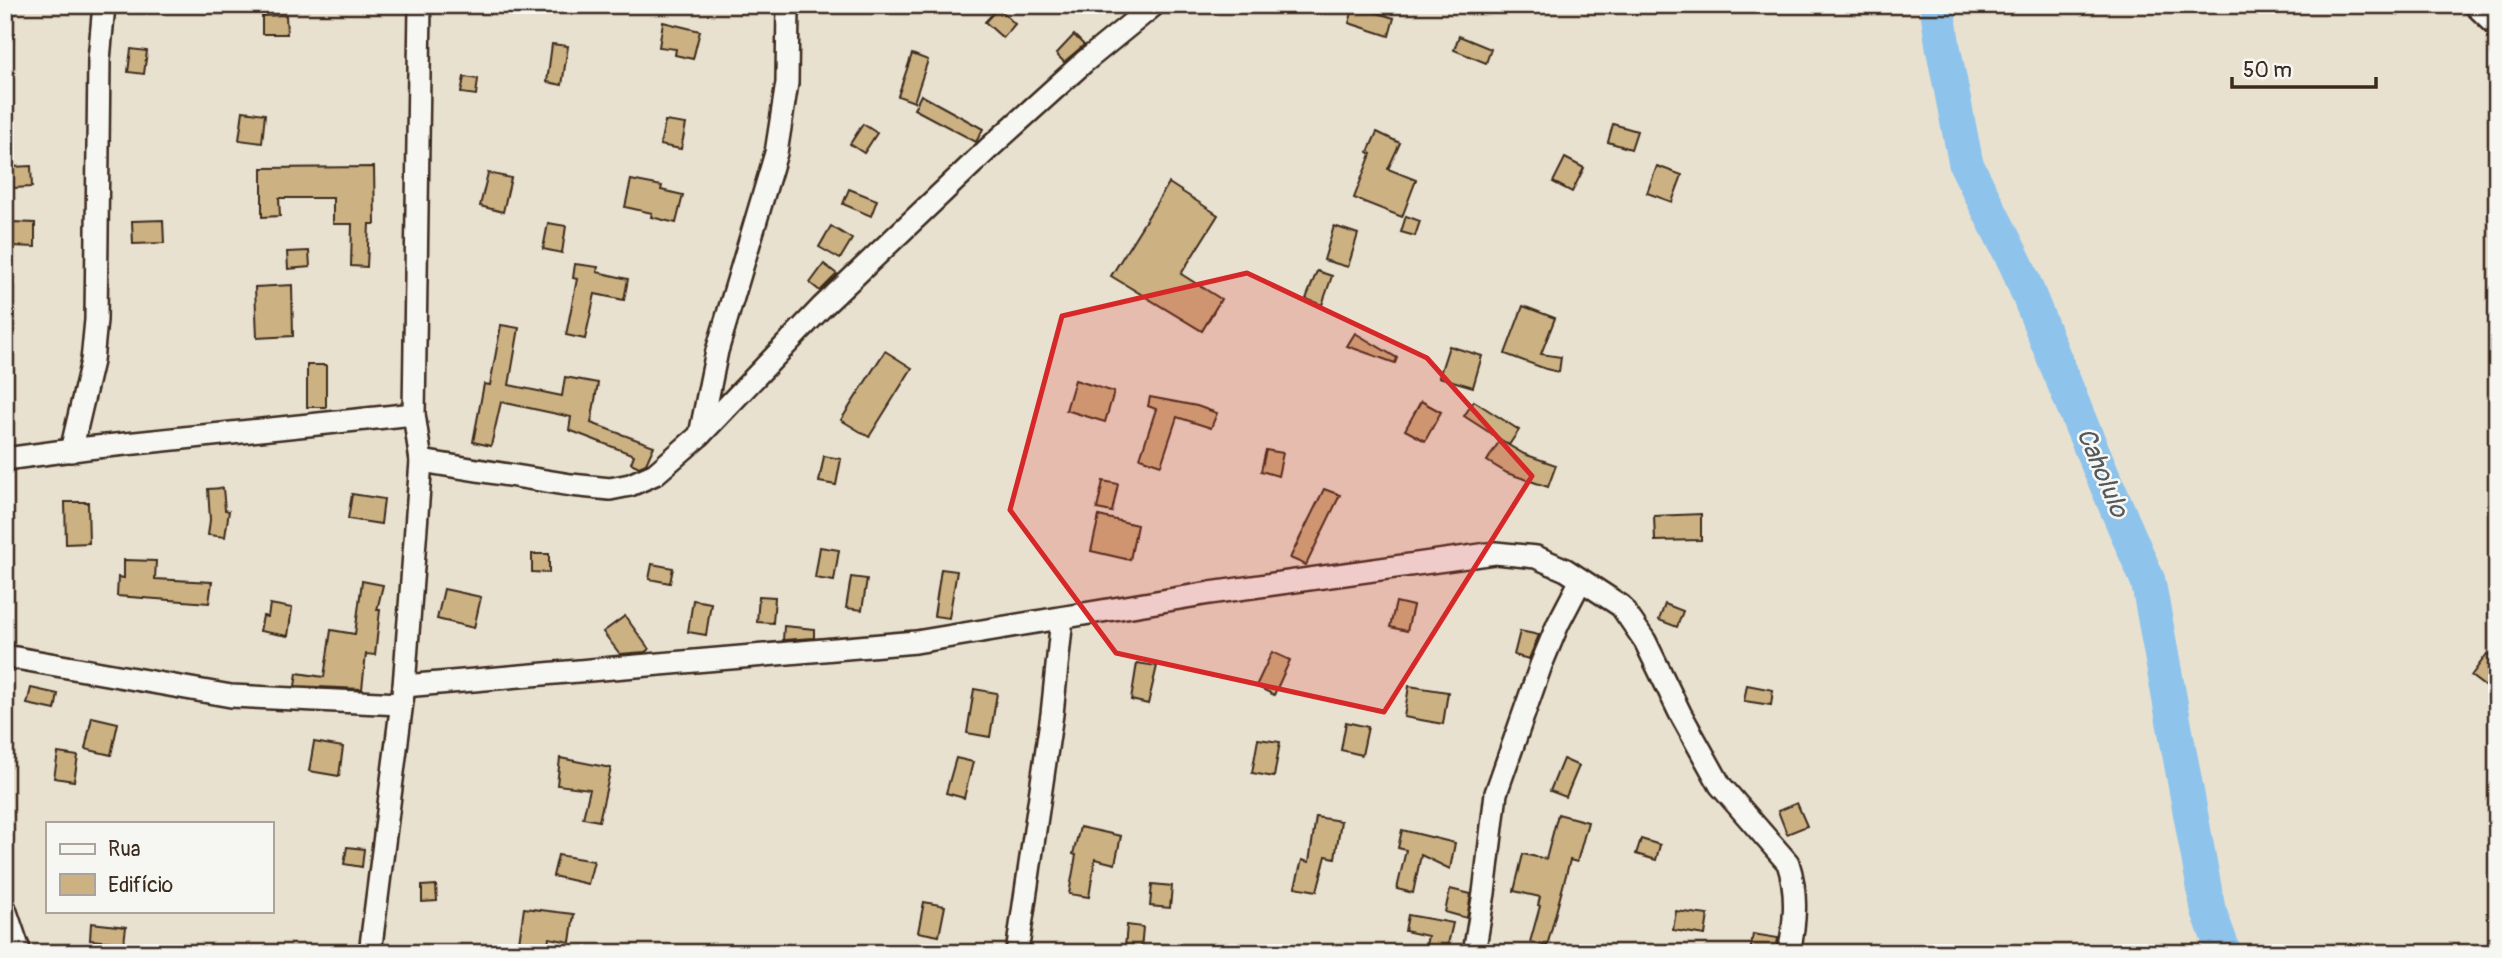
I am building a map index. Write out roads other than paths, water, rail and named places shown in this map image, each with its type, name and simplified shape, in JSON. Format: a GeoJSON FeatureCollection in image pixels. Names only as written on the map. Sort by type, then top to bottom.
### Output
{"type":"FeatureCollection","features":[{"type":"Feature","properties":{"kind":"street"},"geometry":{"type":"LineString","coordinates":[[71,450],[92,361],[96,320],[99,60],[103,5]]}},
{"type":"Feature","properties":{"kind":"street"},"geometry":{"type":"LineString","coordinates":[[370,953],[402,695],[421,461],[414,414],[420,5]]}},
{"type":"Feature","properties":{"kind":"street"},"geometry":{"type":"LineString","coordinates":[[700,435],[717,351],[776,153],[787,83],[788,5]]}},
{"type":"Feature","properties":{"kind":"street"},"geometry":{"type":"LineString","coordinates":[[421,461],[610,489],[630,485],[655,474],[700,435],[822,307],[988,149],[1084,62],[1154,5]]}},
{"type":"Feature","properties":{"kind":"street"},"geometry":{"type":"LineString","coordinates":[[2474,5],[2497,26]]}},
{"type":"Feature","properties":{"kind":"street"},"geometry":{"type":"LineString","coordinates":[[5,459],[414,414]]}},
{"type":"Feature","properties":{"kind":"street"},"geometry":{"type":"LineString","coordinates":[[5,656],[231,696],[402,695],[916,642],[1210,593],[1496,553],[1536,556],[1566,570],[1621,606],[1646,641],[1680,713],[1720,785],[1788,863],[1795,895],[1794,928],[1789,953]]}},
{"type":"Feature","properties":{"kind":"street"},"geometry":{"type":"LineString","coordinates":[[1474,953],[1486,882],[1496,793],[1517,729],[1554,634],[1581,580]]}},
{"type":"Feature","properties":{"kind":"street"},"geometry":{"type":"LineString","coordinates":[[1017,953],[1052,714],[1062,618]]}},
{"type":"Feature","properties":{"kind":"street"},"geometry":{"type":"LineString","coordinates":[[5,909],[20,953]]}},
{"type":"Feature","properties":{"kind":"waterway","name":"Caholulo"},"geometry":{"type":"LineString","coordinates":[[1937,5],[1966,164],[2017,266],[2148,581],[2208,909],[2224,953]]}}]}
